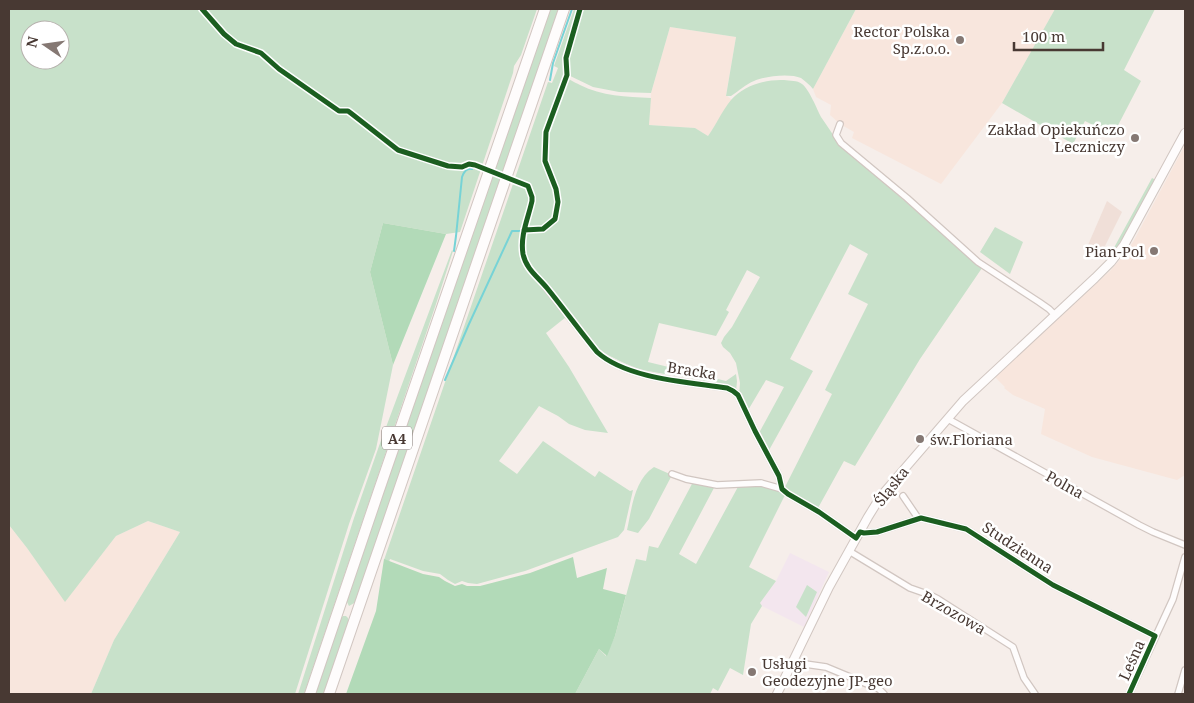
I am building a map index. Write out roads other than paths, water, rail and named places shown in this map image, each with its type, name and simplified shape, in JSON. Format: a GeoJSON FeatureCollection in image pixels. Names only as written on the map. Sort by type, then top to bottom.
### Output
{"type":"FeatureCollection","features":[{"type":"Feature","properties":{"kind":"highway","name":"A4"},"geometry":{"type":"LineString","coordinates":[[310,694],[546,9]]}},
{"type":"Feature","properties":{"kind":"highway","name":"A4"},"geometry":{"type":"LineString","coordinates":[[329,694],[564,9]]}},
{"type":"Feature","properties":{"kind":"main road","name":"Śląska"},"geometry":{"type":"LineString","coordinates":[[778,694],[829,587],[882,496],[963,401],[1105,268],[1120,251],[1185,133]]}},
{"type":"Feature","properties":{"kind":"street"},"geometry":{"type":"LineString","coordinates":[[840,124],[836,135],[841,143],[916,206],[978,262],[1039,302],[1054,315]]}},
{"type":"Feature","properties":{"kind":"street","name":"Bracka"},"geometry":{"type":"LineString","coordinates":[[545,286],[603,357],[646,375],[727,388],[738,395],[754,431],[779,476],[782,489]]}},
{"type":"Feature","properties":{"kind":"street","name":"Polna"},"geometry":{"type":"LineString","coordinates":[[948,418],[1140,525],[1170,540],[1185,545]]}},
{"type":"Feature","properties":{"kind":"street"},"geometry":{"type":"LineString","coordinates":[[672,474],[686,479],[717,485],[760,483],[782,489],[858,535],[877,532],[918,518],[903,496]]}},
{"type":"Feature","properties":{"kind":"street","name":"Studzienna"},"geometry":{"type":"LineString","coordinates":[[918,518],[966,529],[1053,585],[1155,636]]}},
{"type":"Feature","properties":{"kind":"street","name":"Brzozowa"},"geometry":{"type":"LineString","coordinates":[[849,551],[910,588],[938,599],[1013,646],[1024,678],[1035,694]]}},
{"type":"Feature","properties":{"kind":"street","name":"Leśna"},"geometry":{"type":"LineString","coordinates":[[1129,694],[1173,599],[1185,557]]}},
{"type":"Feature","properties":{"kind":"street"},"geometry":{"type":"LineString","coordinates":[[794,660],[804,664],[836,670],[879,689],[884,694]]}},
{"type":"Feature","properties":{"kind":"street"},"geometry":{"type":"LineString","coordinates":[[1178,694],[1185,670]]}},
{"type":"Feature","properties":{"kind":"waterway"},"geometry":{"type":"LineString","coordinates":[[550,80],[553,63],[572,9]]}},
{"type":"Feature","properties":{"kind":"waterway"},"geometry":{"type":"LineString","coordinates":[[454,251],[462,177],[468,169],[472,169]]}},
{"type":"Feature","properties":{"kind":"waterway"},"geometry":{"type":"LineString","coordinates":[[445,380],[512,231],[521,231]]}},
{"type":"Feature","properties":{"kind":"place","name":"Rector Polska Sp.z.o.o."},"geometry":{"type":"Point","coordinates":[960,40]}},
{"type":"Feature","properties":{"kind":"place","name":"Zakład Opiekuńczo Leczniczy"},"geometry":{"type":"Point","coordinates":[1135,138]}},
{"type":"Feature","properties":{"kind":"place","name":"Pian-Pol"},"geometry":{"type":"Point","coordinates":[1154,251]}},
{"type":"Feature","properties":{"kind":"place","name":"św.Floriana"},"geometry":{"type":"Point","coordinates":[920,439]}},
{"type":"Feature","properties":{"kind":"place","name":"Usługi Geodezyjne JP-geo"},"geometry":{"type":"Point","coordinates":[752,672]}}]}
